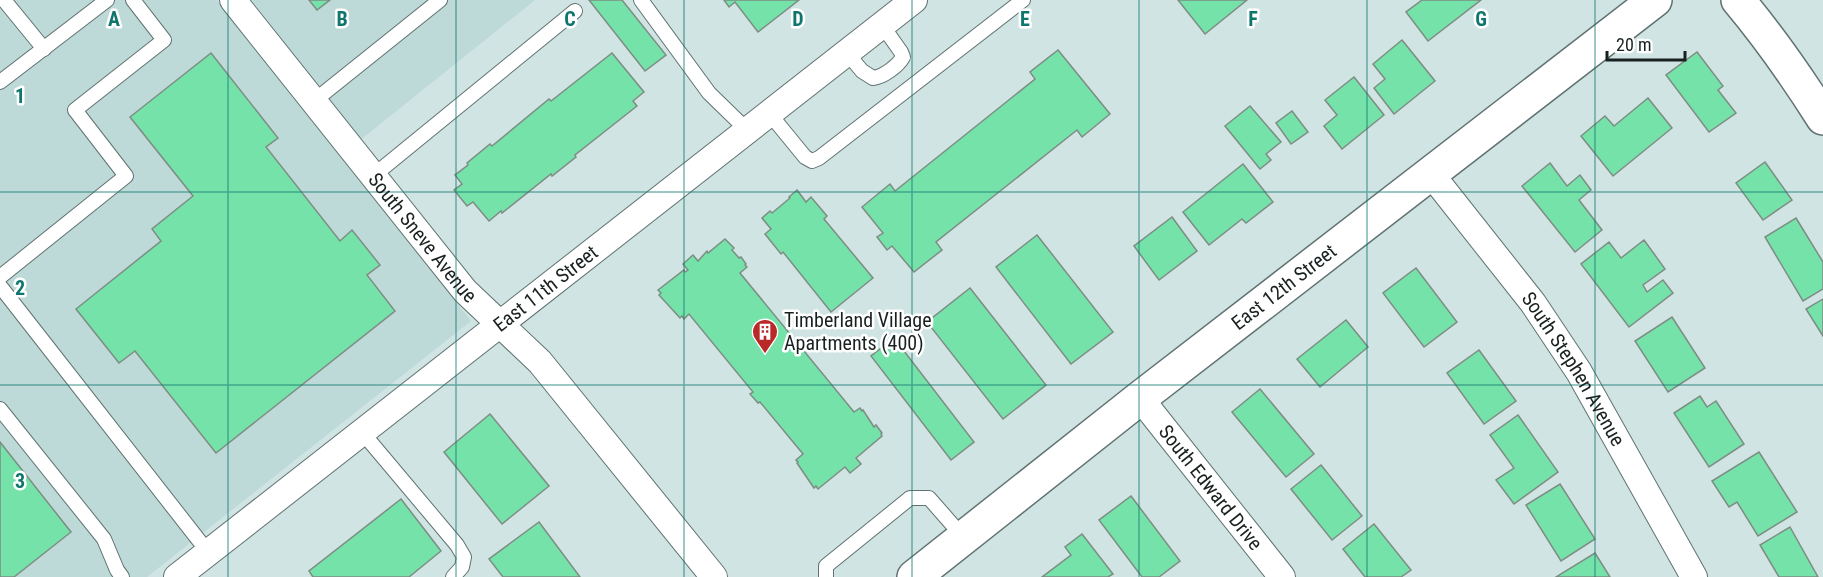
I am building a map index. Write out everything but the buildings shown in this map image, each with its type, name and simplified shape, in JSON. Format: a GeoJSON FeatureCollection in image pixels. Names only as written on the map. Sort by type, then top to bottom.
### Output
{"type":"FeatureCollection","features":[{"type":"Feature","properties":{"kind":"street","name":"South Sneve Avenue"},"geometry":{"type":"LineString","coordinates":[[234,0],[465,291],[540,362],[714,577]]}},
{"type":"Feature","properties":{"kind":"street","name":"East 11th Street"},"geometry":{"type":"LineString","coordinates":[[177,577],[914,0]]}},
{"type":"Feature","properties":{"kind":"street","name":"East 12th Street"},"geometry":{"type":"LineString","coordinates":[[914,577],[1140,398],[1655,0]]}},
{"type":"Feature","properties":{"kind":"street"},"geometry":{"type":"LineString","coordinates":[[1738,0],[1799,80],[1823,118]]}},
{"type":"Feature","properties":{"kind":"street","name":"South Stephen Avenue"},"geometry":{"type":"LineString","coordinates":[[1431,174],[1540,313],[1579,372],[1694,577]]}},
{"type":"Feature","properties":{"kind":"street","name":"South Edward Drive"},"geometry":{"type":"LineString","coordinates":[[1140,398],[1282,577]]}},
{"type":"Feature","properties":{"kind":"lane"},"geometry":{"type":"LineString","coordinates":[[4,0],[44,49]]}},
{"type":"Feature","properties":{"kind":"lane"},"geometry":{"type":"LineString","coordinates":[[0,82],[107,0]]}},
{"type":"Feature","properties":{"kind":"lane"},"geometry":{"type":"LineString","coordinates":[[0,277],[126,176],[75,110],[164,40],[133,0]]}},
{"type":"Feature","properties":{"kind":"lane"},"geometry":{"type":"LineString","coordinates":[[314,101],[440,0]]}},
{"type":"Feature","properties":{"kind":"lane"},"geometry":{"type":"LineString","coordinates":[[641,0],[709,93],[747,130]]}},
{"type":"Feature","properties":{"kind":"lane"},"geometry":{"type":"LineString","coordinates":[[769,113],[805,158],[812,161],[819,158],[1023,0]]}},
{"type":"Feature","properties":{"kind":"lane"},"geometry":{"type":"LineString","coordinates":[[374,176],[575,11]]}},
{"type":"Feature","properties":{"kind":"lane"},"geometry":{"type":"LineString","coordinates":[[847,52],[862,71],[873,78],[879,78],[903,57],[882,25]]}},
{"type":"Feature","properties":{"kind":"lane"},"geometry":{"type":"LineString","coordinates":[[890,69],[907,90]]}},
{"type":"Feature","properties":{"kind":"lane"},"geometry":{"type":"LineString","coordinates":[[0,286],[208,552]]}},
{"type":"Feature","properties":{"kind":"lane"},"geometry":{"type":"LineString","coordinates":[[0,409],[104,538],[122,577]]}},
{"type":"Feature","properties":{"kind":"lane"},"geometry":{"type":"LineString","coordinates":[[362,432],[464,557],[462,567],[453,577]]}},
{"type":"Feature","properties":{"kind":"lane"},"geometry":{"type":"LineString","coordinates":[[826,577],[826,566],[910,498],[929,498],[964,538]]}},
{"type":"Feature","properties":{"kind":"shaded area"},"geometry":{"type":"Polygon","coordinates":[[[0,0],[217,0],[471,321],[147,577],[0,577],[0,0]]]}},
{"type":"Feature","properties":{"kind":"shaded area"},"geometry":{"type":"Polygon","coordinates":[[[252,0],[535,0],[359,141],[252,0]]]}},
{"type":"Feature","properties":{"kind":"place","name":"Timberland Village Apartments (400)"},"geometry":{"type":"Point","coordinates":[765,355]}}]}
